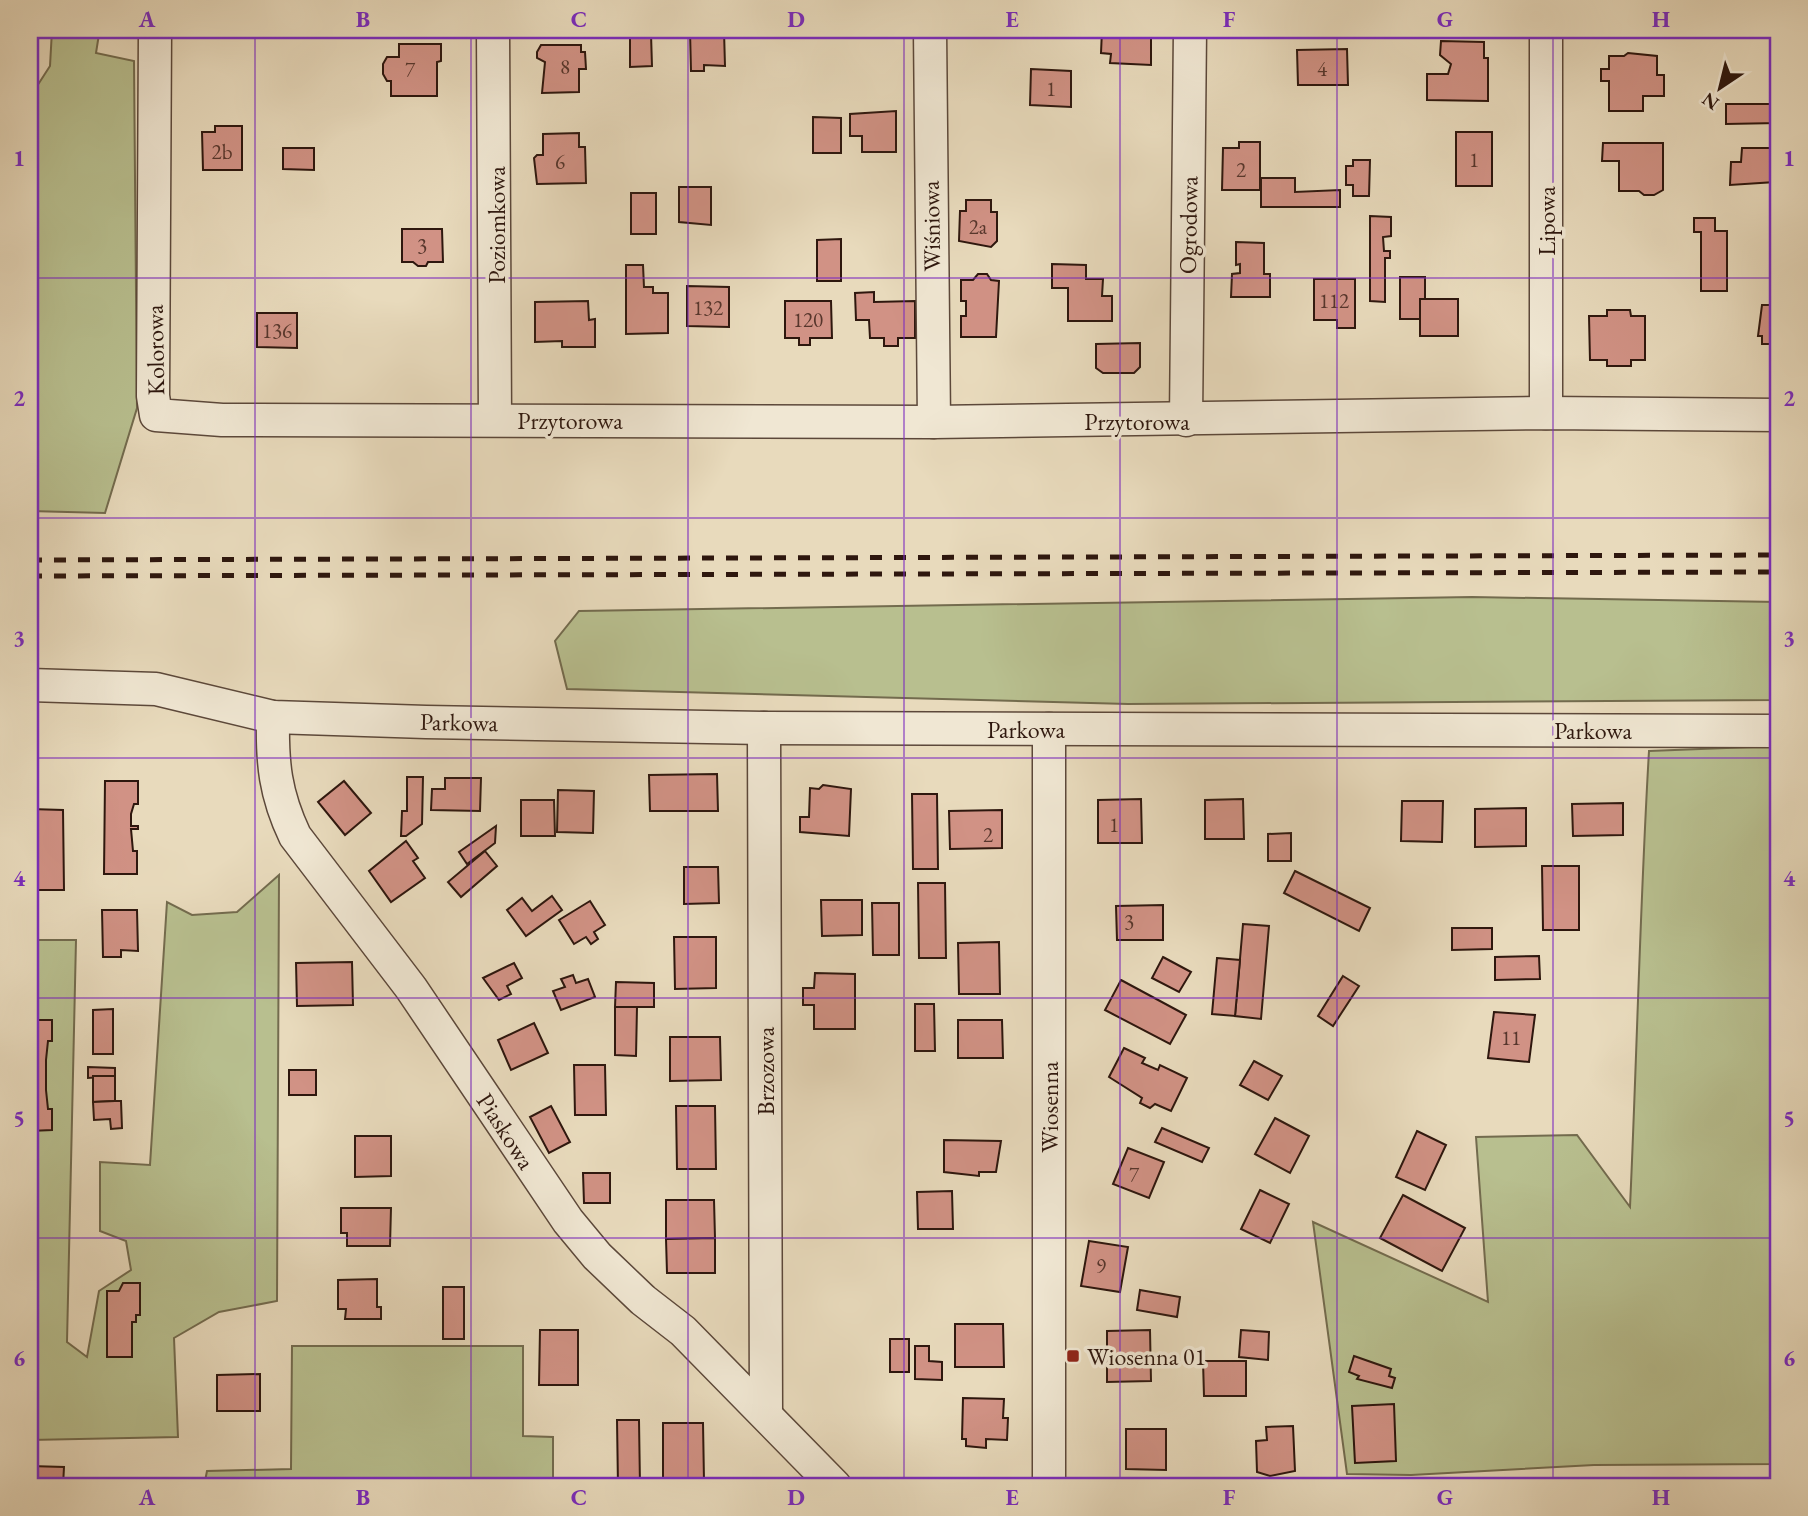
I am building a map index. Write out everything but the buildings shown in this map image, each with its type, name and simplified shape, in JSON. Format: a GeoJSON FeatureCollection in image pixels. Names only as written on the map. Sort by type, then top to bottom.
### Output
{"type":"FeatureCollection","features":[{"type":"Feature","properties":{"kind":"street","name":"Kolorowa"},"geometry":{"type":"LineString","coordinates":[[155,30],[153,396],[156,415],[222,420],[495,420]]}},
{"type":"Feature","properties":{"kind":"street","name":"Poziomkowa"},"geometry":{"type":"LineString","coordinates":[[493,30],[495,420]]}},
{"type":"Feature","properties":{"kind":"street","name":"Wiśniowa"},"geometry":{"type":"LineString","coordinates":[[930,30],[934,422]]}},
{"type":"Feature","properties":{"kind":"street","name":"Ogrodowa"},"geometry":{"type":"LineString","coordinates":[[1185,420],[1190,30]]}},
{"type":"Feature","properties":{"kind":"street","name":"Lipowa"},"geometry":{"type":"LineString","coordinates":[[1546,30],[1546,413]]}},
{"type":"Feature","properties":{"kind":"street","name":"Przytorowa"},"geometry":{"type":"LineString","coordinates":[[495,420],[934,422],[1546,413],[1778,415]]}},
{"type":"Feature","properties":{"kind":"street","name":"Parkowa"},"geometry":{"type":"LineString","coordinates":[[30,685],[156,689],[274,717],[764,728],[1778,730]]}},
{"type":"Feature","properties":{"kind":"street","name":"Piaskowa"},"geometry":{"type":"LineString","coordinates":[[274,717],[272,763],[282,809],[295,836],[411,988],[537,1178],[597,1256],[643,1300],[683,1332],[766,1413],[835,1486]]}},
{"type":"Feature","properties":{"kind":"street","name":"Brzozowa"},"geometry":{"type":"LineString","coordinates":[[764,728],[766,1413]]}},
{"type":"Feature","properties":{"kind":"street","name":"Wiosenna"},"geometry":{"type":"LineString","coordinates":[[1049,729],[1049,1486]]}},
{"type":"Feature","properties":{"kind":"green space"},"geometry":{"type":"Polygon","coordinates":[[[52,30],[95,30],[99,34],[96,53],[134,61],[137,408],[105,513],[30,511],[30,97],[50,66],[52,30]]]}},
{"type":"Feature","properties":{"kind":"green space"},"geometry":{"type":"Polygon","coordinates":[[[1472,597],[1778,602],[1778,700],[1128,704],[567,689],[555,641],[579,611],[1472,597]]]}},
{"type":"Feature","properties":{"kind":"green space"},"geometry":{"type":"Polygon","coordinates":[[[1778,746],[1778,1464],[1594,1465],[1411,1475],[1347,1474],[1313,1222],[1488,1302],[1476,1137],[1577,1135],[1630,1207],[1649,751],[1778,746]]]}},
{"type":"Feature","properties":{"kind":"green space"},"geometry":{"type":"Polygon","coordinates":[[[279,875],[277,1301],[219,1312],[174,1338],[178,1437],[30,1440],[30,940],[76,940],[67,1342],[87,1357],[99,1291],[131,1270],[126,1241],[100,1231],[100,1162],[150,1165],[167,902],[192,915],[237,912],[279,875]]]}},
{"type":"Feature","properties":{"kind":"green space"},"geometry":{"type":"Polygon","coordinates":[[[292,1346],[523,1346],[523,1436],[553,1437],[553,1486],[204,1486],[207,1471],[291,1469],[292,1346]]]}},
{"type":"Feature","properties":{"kind":"railway"},"geometry":{"type":"LineString","coordinates":[[30,560],[1778,555]]}},
{"type":"Feature","properties":{"kind":"railway"},"geometry":{"type":"LineString","coordinates":[[30,576],[1778,572]]}},
{"type":"Feature","properties":{"kind":"place","name":"Wiosenna 01"},"geometry":{"type":"Point","coordinates":[1073,1356]}}]}
